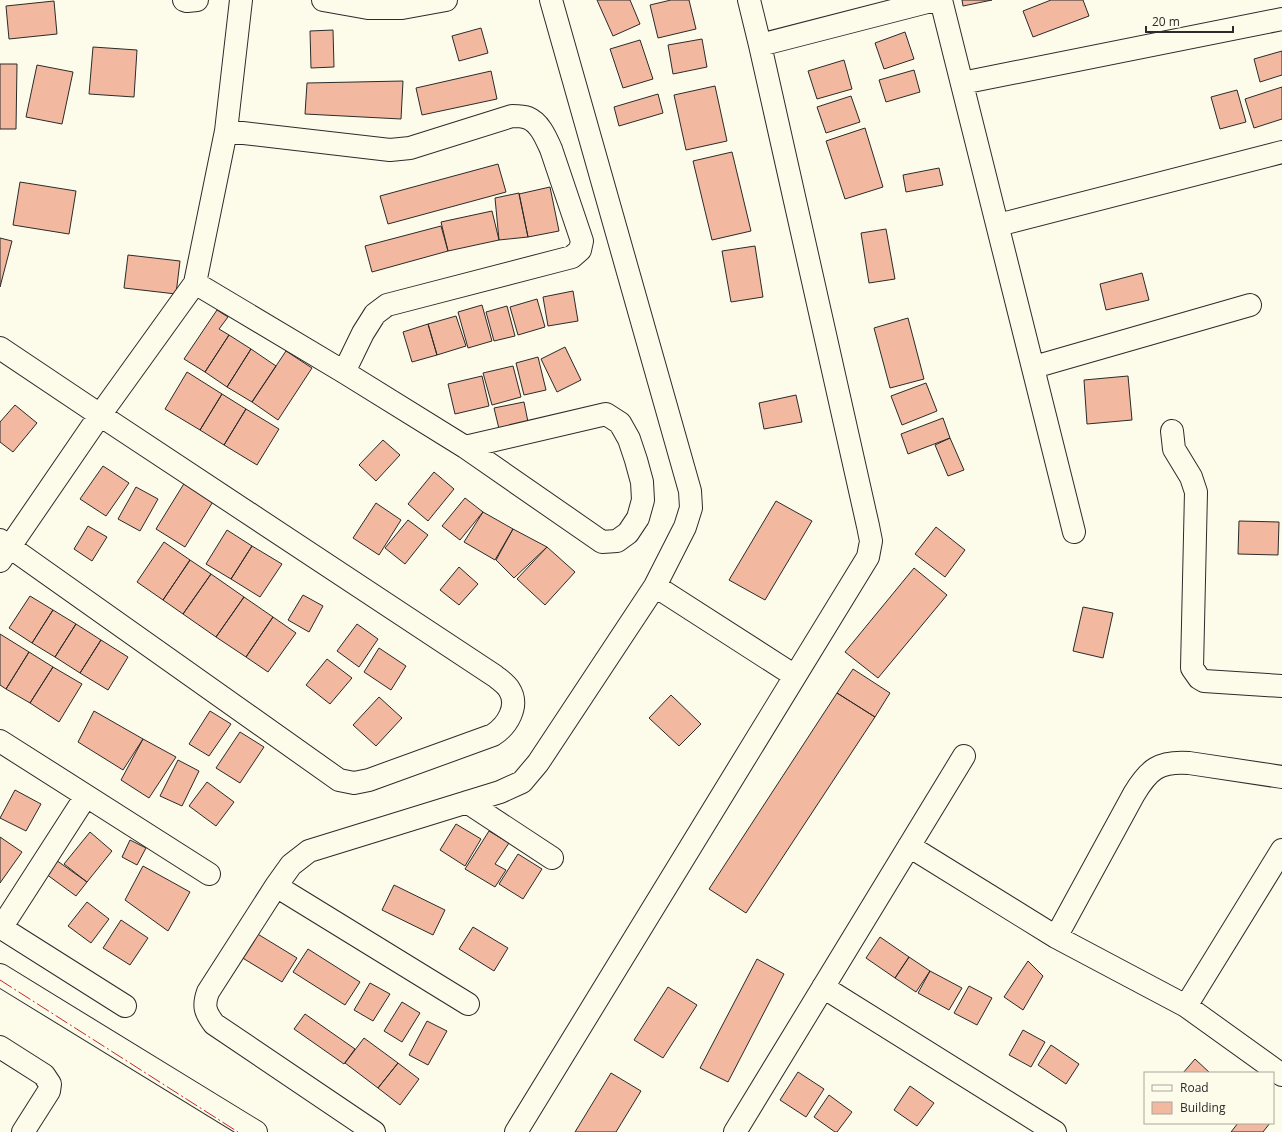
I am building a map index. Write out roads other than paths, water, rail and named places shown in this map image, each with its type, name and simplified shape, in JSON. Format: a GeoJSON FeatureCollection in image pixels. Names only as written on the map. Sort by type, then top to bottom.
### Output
{"type":"FeatureCollection","features":[{"type":"Feature","properties":{"kind":"street"},"geometry":{"type":"LineString","coordinates":[[184,0],[197,0]]}},
{"type":"Feature","properties":{"kind":"street"},"geometry":{"type":"LineString","coordinates":[[0,348],[100,415],[495,676],[509,689],[512,698],[513,708],[509,720],[501,730],[493,736],[376,777],[354,783],[339,780],[3,549],[100,415],[195,284],[226,131],[241,0]]}},
{"type":"Feature","properties":{"kind":"street"},"geometry":{"type":"LineString","coordinates":[[323,0],[368,8],[402,8],[446,0]]}},
{"type":"Feature","properties":{"kind":"street"},"geometry":{"type":"LineString","coordinates":[[374,1132],[214,1024],[208,1016],[205,1002],[208,992],[276,886],[292,865],[309,851],[500,792],[522,782],[538,763],[655,586],[685,526],[691,508],[690,491],[552,0]]}},
{"type":"Feature","properties":{"kind":"street"},"geometry":{"type":"LineString","coordinates":[[516,1132],[868,557],[871,541],[749,0]]}},
{"type":"Feature","properties":{"kind":"street"},"geometry":{"type":"LineString","coordinates":[[760,45],[935,0]]}},
{"type":"Feature","properties":{"kind":"street"},"geometry":{"type":"LineString","coordinates":[[941,0],[1034,367],[1074,532]]}},
{"type":"Feature","properties":{"kind":"street"},"geometry":{"type":"LineString","coordinates":[[962,83],[1282,19]]}},
{"type":"Feature","properties":{"kind":"street"},"geometry":{"type":"LineString","coordinates":[[226,131],[395,150],[410,148],[512,116],[527,118],[535,123],[548,141],[582,241],[580,250],[572,257],[387,305],[375,314],[363,332],[344,372]]}},
{"type":"Feature","properties":{"kind":"street"},"geometry":{"type":"LineString","coordinates":[[998,225],[1282,152]]}},
{"type":"Feature","properties":{"kind":"street"},"geometry":{"type":"LineString","coordinates":[[195,284],[344,372],[465,447],[602,542],[617,541],[628,533],[638,518],[643,500],[642,482],[636,460],[629,438],[620,423],[606,414],[465,447]]}},
{"type":"Feature","properties":{"kind":"street"},"geometry":{"type":"LineString","coordinates":[[1034,367],[1250,305]]}},
{"type":"Feature","properties":{"kind":"street"},"geometry":{"type":"LineString","coordinates":[[1172,431],[1174,449],[1191,477],[1196,492],[1192,668],[1199,678],[1204,681],[1282,686]]}},
{"type":"Feature","properties":{"kind":"street"},"geometry":{"type":"LineString","coordinates":[[655,586],[795,676]]}},
{"type":"Feature","properties":{"kind":"street"},"geometry":{"type":"LineString","coordinates":[[0,741],[209,874]]}},
{"type":"Feature","properties":{"kind":"street"},"geometry":{"type":"LineString","coordinates":[[739,1131],[823,987],[964,756]]}},
{"type":"Feature","properties":{"kind":"street"},"geometry":{"type":"LineString","coordinates":[[1056,937],[1142,780],[1156,768],[1174,762],[1189,763],[1282,777]]}},
{"type":"Feature","properties":{"kind":"street"},"geometry":{"type":"LineString","coordinates":[[86,796],[1,927],[125,1006]]}},
{"type":"Feature","properties":{"kind":"street"},"geometry":{"type":"LineString","coordinates":[[467,802],[552,858]]}},
{"type":"Feature","properties":{"kind":"street"},"geometry":{"type":"LineString","coordinates":[[909,846],[1056,937],[1186,1006],[1282,1075]]}},
{"type":"Feature","properties":{"kind":"street"},"geometry":{"type":"LineString","coordinates":[[1186,1006],[1279,859]]}},
{"type":"Feature","properties":{"kind":"street"},"geometry":{"type":"LineString","coordinates":[[276,886],[468,1004]]}},
{"type":"Feature","properties":{"kind":"street"},"geometry":{"type":"LineString","coordinates":[[0,975],[256,1132]]}},
{"type":"Feature","properties":{"kind":"street"},"geometry":{"type":"LineString","coordinates":[[823,987],[1055,1132]]}},
{"type":"Feature","properties":{"kind":"street"},"geometry":{"type":"LineString","coordinates":[[0,1047],[44,1075],[50,1084],[49,1091],[23,1132]]}}]}
